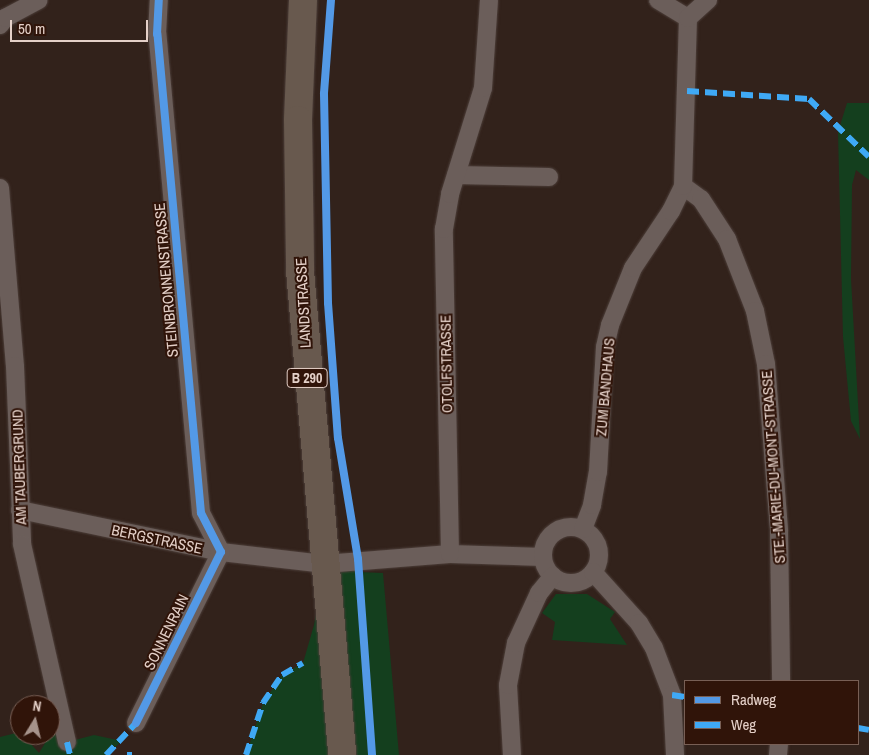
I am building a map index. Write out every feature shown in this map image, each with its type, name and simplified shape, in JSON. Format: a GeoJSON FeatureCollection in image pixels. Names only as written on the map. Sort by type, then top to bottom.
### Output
{"type":"FeatureCollection","features":[{"type":"Feature","properties":{"kind":"main road","name":"LANDSTRASSE"},"geometry":{"type":"LineString","coordinates":[[303,0],[298,120],[300,271],[342,755]]}},
{"type":"Feature","properties":{"kind":"street"},"geometry":{"type":"LineString","coordinates":[[0,24],[4,18],[39,0]]}},
{"type":"Feature","properties":{"kind":"street","name":"STEINBRONNENSTRASSE"},"geometry":{"type":"LineString","coordinates":[[159,0],[157,34],[201,513],[221,552]]}},
{"type":"Feature","properties":{"kind":"street","name":"OTOLFSTRASSE"},"geometry":{"type":"LineString","coordinates":[[450,554],[444,229],[456,175],[483,88],[489,0]]}},
{"type":"Feature","properties":{"kind":"street"},"geometry":{"type":"LineString","coordinates":[[658,0],[688,18],[708,0]]}},
{"type":"Feature","properties":{"kind":"street","name":"ZUM BANDHAUS"},"geometry":{"type":"LineString","coordinates":[[583,529],[592,505],[598,472],[606,348],[610,325],[633,268],[671,212],[682,186],[688,18]]}},
{"type":"Feature","properties":{"kind":"street"},"geometry":{"type":"LineString","coordinates":[[456,175],[550,177]]}},
{"type":"Feature","properties":{"kind":"street","name":"STE.-MARIE-DU-MONT-STRASSE"},"geometry":{"type":"LineString","coordinates":[[682,186],[701,199],[727,239],[755,311],[766,364],[779,531],[781,680]]}},
{"type":"Feature","properties":{"kind":"street","name":"AM TAUBERGRUND"},"geometry":{"type":"LineString","coordinates":[[0,188],[15,366],[22,544],[67,742]]}},
{"type":"Feature","properties":{"kind":"street","name":"BERGSTRASSE"},"geometry":{"type":"LineString","coordinates":[[20,510],[221,552],[325,564]]}},
{"type":"Feature","properties":{"kind":"street"},"geometry":{"type":"LineString","coordinates":[[564,527],[583,529],[599,548],[598,565],[593,572],[574,582],[553,576],[543,556],[544,547],[555,532],[564,527]]}},
{"type":"Feature","properties":{"kind":"street","name":"SONNENRAIN"},"geometry":{"type":"LineString","coordinates":[[136,723],[221,552]]}},
{"type":"Feature","properties":{"kind":"street"},"geometry":{"type":"LineString","coordinates":[[325,564],[450,554],[543,556]]}},
{"type":"Feature","properties":{"kind":"street"},"geometry":{"type":"LineString","coordinates":[[593,572],[639,623],[654,648],[672,695],[675,755]]}},
{"type":"Feature","properties":{"kind":"street"},"geometry":{"type":"LineString","coordinates":[[512,755],[508,685],[516,643],[539,593],[553,576]]}},
{"type":"Feature","properties":{"kind":"green space"},"geometry":{"type":"Polygon","coordinates":[[[847,103],[869,103],[869,180],[856,170],[852,185],[851,279],[860,439],[851,421],[843,337],[838,132],[847,103]]]}},
{"type":"Feature","properties":{"kind":"green space"},"geometry":{"type":"Polygon","coordinates":[[[358,559],[359,572],[383,573],[399,755],[246,755],[263,703],[282,675],[303,663],[314,625],[325,564],[358,559]]]}},
{"type":"Feature","properties":{"kind":"green space"},"geometry":{"type":"Polygon","coordinates":[[[556,594],[587,594],[615,612],[610,619],[627,645],[552,640],[555,622],[542,613],[556,594]]]}},
{"type":"Feature","properties":{"kind":"green space"},"geometry":{"type":"Polygon","coordinates":[[[10,734],[10,745],[32,745],[39,753],[44,745],[60,745],[60,736],[67,742],[94,735],[122,741],[106,755],[0,755],[0,737],[10,734]]]}},
{"type":"Feature","properties":{"kind":"marked path"},"geometry":{"type":"LineString","coordinates":[[687,91],[809,99],[869,157]]}},
{"type":"Feature","properties":{"kind":"marked path"},"geometry":{"type":"LineString","coordinates":[[246,755],[263,703],[282,675],[303,663]]}},
{"type":"Feature","properties":{"kind":"marked path"},"geometry":{"type":"LineString","coordinates":[[672,695],[684,697]]}},
{"type":"Feature","properties":{"kind":"marked path"},"geometry":{"type":"LineString","coordinates":[[106,755],[136,723]]}},
{"type":"Feature","properties":{"kind":"marked path"},"geometry":{"type":"LineString","coordinates":[[859,728],[869,730]]}},
{"type":"Feature","properties":{"kind":"marked path"},"geometry":{"type":"LineString","coordinates":[[67,742],[70,755]]}},
{"type":"Feature","properties":{"kind":"marked path"},"geometry":{"type":"LineString","coordinates":[[127,755],[132,755]]}},
{"type":"Feature","properties":{"kind":"cycle path"},"geometry":{"type":"LineString","coordinates":[[136,723],[221,552],[201,513],[157,34],[159,0]]}},
{"type":"Feature","properties":{"kind":"cycle path"},"geometry":{"type":"LineString","coordinates":[[331,0],[324,94],[328,303],[338,438],[358,559],[372,755]]}}]}
